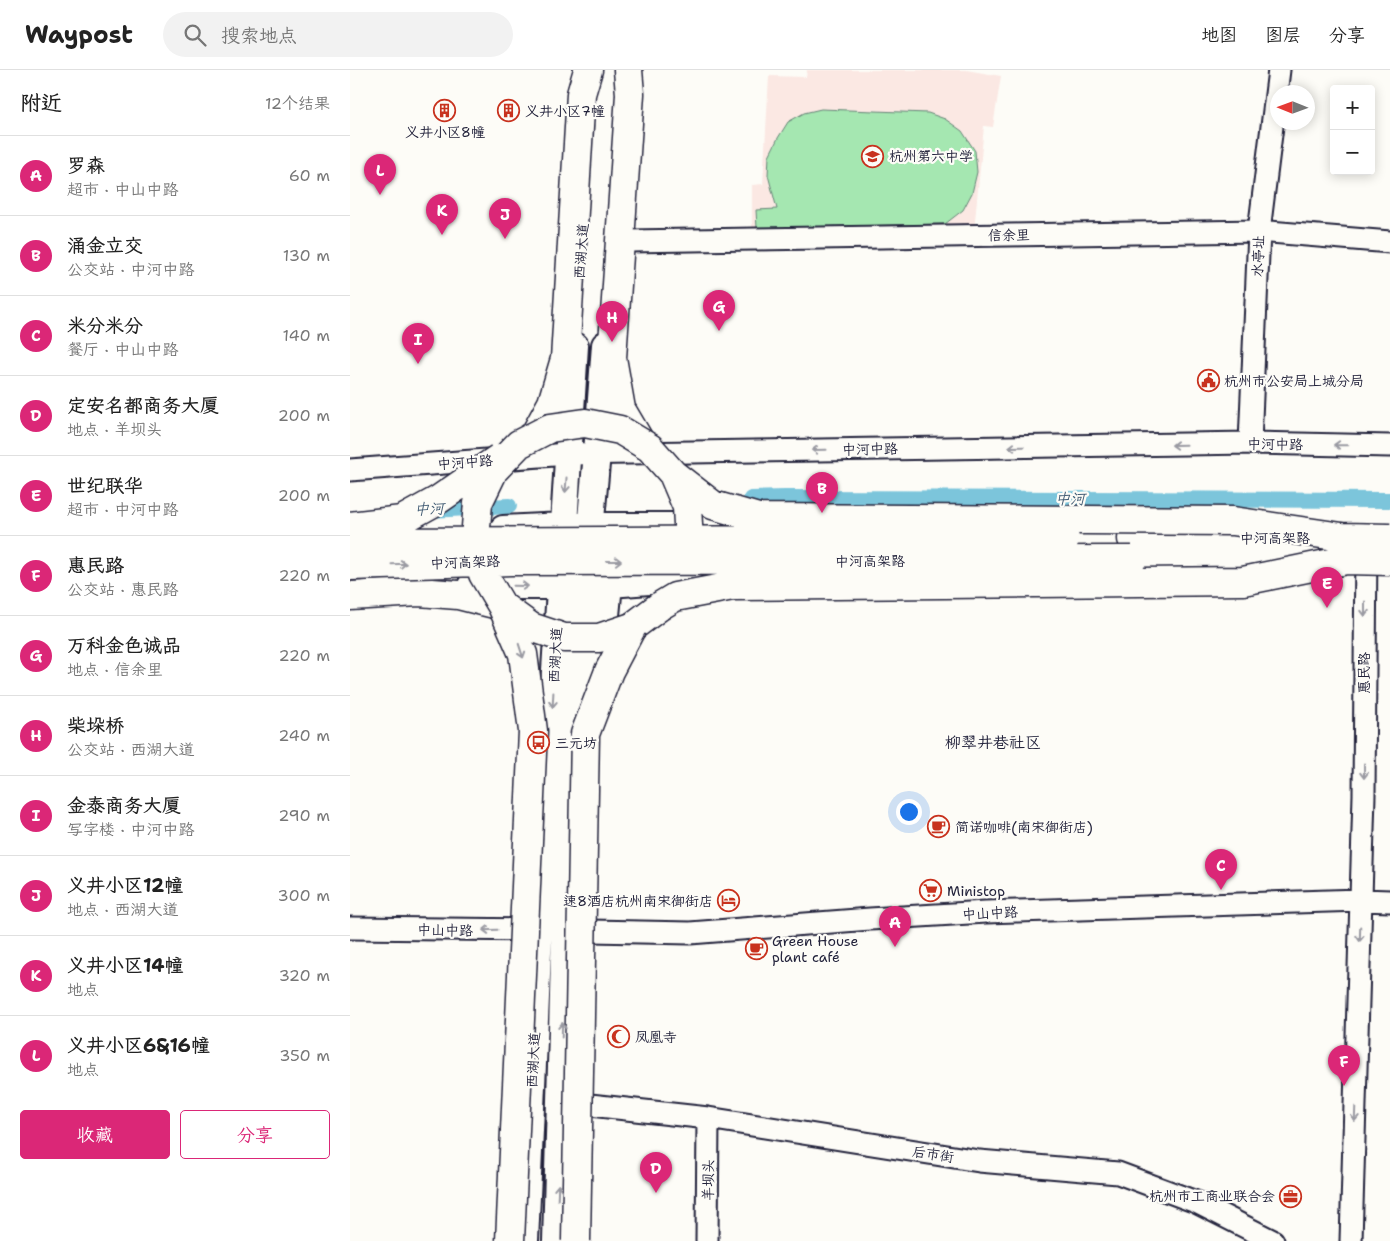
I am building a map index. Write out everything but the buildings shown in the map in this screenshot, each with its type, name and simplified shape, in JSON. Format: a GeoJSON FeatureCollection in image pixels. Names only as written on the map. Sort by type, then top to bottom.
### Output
{"type":"FeatureCollection","features":[{"type":"Feature","properties":{"kind":"highway"},"geometry":{"type":"LineString","coordinates":[[627,78],[612,358],[621,409],[641,443]]}},
{"type":"Feature","properties":{"kind":"highway"},"geometry":{"type":"LineString","coordinates":[[510,1241],[533,732],[523,654],[502,606],[483,574],[474,539],[478,503],[494,470],[527,440],[552,403],[565,359],[584,82]]}},
{"type":"Feature","properties":{"kind":"highway"},"geometry":{"type":"LineString","coordinates":[[350,526],[402,520],[438,500],[527,440],[550,428],[585,423],[620,430],[650,448],[673,474],[713,505],[758,518],[1233,521],[1367,548]]}},
{"type":"Feature","properties":{"kind":"highway"},"geometry":{"type":"LineString","coordinates":[[660,606],[680,576],[689,542],[687,507],[673,474]]}},
{"type":"Feature","properties":{"kind":"highway","name":"中河高架路"},"geometry":{"type":"LineString","coordinates":[[350,566],[512,561],[1367,548],[1390,538]]}},
{"type":"Feature","properties":{"kind":"highway","name":"中河高架路"},"geometry":{"type":"LineString","coordinates":[[350,543],[1367,548],[1390,561]]}},
{"type":"Feature","properties":{"kind":"highway"},"geometry":{"type":"LineString","coordinates":[[350,596],[419,592],[458,595],[502,606],[531,627],[564,638],[599,638],[632,627],[675,597],[733,586],[1243,581],[1367,548]]}},
{"type":"Feature","properties":{"kind":"highway"},"geometry":{"type":"LineString","coordinates":[[576,1241],[585,734],[609,671],[632,627]]}},
{"type":"Feature","properties":{"kind":"main road","name":"西湖大道"},"geometry":{"type":"LineString","coordinates":[[584,586],[563,526],[593,70]]}},
{"type":"Feature","properties":{"kind":"main road","name":"西湖大道"},"geometry":{"type":"LineString","coordinates":[[524,1241],[539,930],[584,586],[597,454],[627,78]]}},
{"type":"Feature","properties":{"kind":"main road"},"geometry":{"type":"LineString","coordinates":[[350,536],[563,526],[1040,529],[1367,548]]}},
{"type":"Feature","properties":{"kind":"main road"},"geometry":{"type":"LineString","coordinates":[[350,584],[584,586],[714,576],[1367,548]]}},
{"type":"Feature","properties":{"kind":"main road"},"geometry":{"type":"LineString","coordinates":[[556,1241],[570,750],[584,586]]}},
{"type":"Feature","properties":{"kind":"street","name":"水亭址"},"geometry":{"type":"LineString","coordinates":[[1250,444],[1259,231],[1279,70]]}},
{"type":"Feature","properties":{"kind":"street","name":"信余里"},"geometry":{"type":"LineString","coordinates":[[629,241],[1259,231],[1390,242]]}},
{"type":"Feature","properties":{"kind":"street","name":"中河中路"},"geometry":{"type":"LineString","coordinates":[[350,470],[568,454],[1250,444],[1390,446]]}},
{"type":"Feature","properties":{"kind":"street","name":"惠民路"},"geometry":{"type":"LineString","coordinates":[[1351,1241],[1364,795],[1367,548]]}},
{"type":"Feature","properties":{"kind":"street","name":"中山中路"},"geometry":{"type":"LineString","coordinates":[[591,932],[690,933],[986,912],[1361,900],[1390,901]]}},
{"type":"Feature","properties":{"kind":"street","name":"中山中路"},"geometry":{"type":"LineString","coordinates":[[350,928],[539,930]]}},
{"type":"Feature","properties":{"kind":"street","name":"后市街"},"geometry":{"type":"LineString","coordinates":[[582,1104],[708,1118],[980,1161],[1118,1172],[1196,1202],[1273,1241]]}},
{"type":"Feature","properties":{"kind":"street","name":"羊坝头"},"geometry":{"type":"LineString","coordinates":[[707,1241],[708,1118]]}},
{"type":"Feature","properties":{"kind":"shaded area","name":"杭州第六中学"},"geometry":{"type":"Polygon","coordinates":[[[807,70],[966,70],[1001,76],[993,127],[984,126],[974,231],[752,234],[752,185],[763,184],[769,76],[806,77],[807,70]]]}},
{"type":"Feature","properties":{"kind":"green space","name":"杭州第六中学"},"geometry":{"type":"Polygon","coordinates":[[[821,109],[928,113],[945,119],[962,131],[975,151],[977,172],[972,193],[963,210],[945,224],[757,228],[756,210],[777,209],[768,175],[769,156],[778,138],[788,122],[804,113],[821,109]]]}},
{"type":"Feature","properties":{"kind":"waterway","name":"中河"},"geometry":{"type":"LineString","coordinates":[[751,499],[1390,500]]}},
{"type":"Feature","properties":{"kind":"waterway","name":"中河"},"geometry":{"type":"LineString","coordinates":[[429,510],[509,506]]}},
{"type":"Feature","properties":{"kind":"place","name":"义井小区8幢"},"geometry":{"type":"Point","coordinates":[445,110]}},
{"type":"Feature","properties":{"kind":"place","name":"义井小区7幢"},"geometry":{"type":"Point","coordinates":[509,111]}},
{"type":"Feature","properties":{"kind":"place","name":"杭州第六中学"},"geometry":{"type":"Point","coordinates":[873,156]}},
{"type":"Feature","properties":{"kind":"place","name":"义井小区6&16幢"},"geometry":{"type":"Point","coordinates":[380,195]}},
{"type":"Feature","properties":{"kind":"place","name":"义井小区14幢"},"geometry":{"type":"Point","coordinates":[442,235]}},
{"type":"Feature","properties":{"kind":"place","name":"义井小区12幢"},"geometry":{"type":"Point","coordinates":[505,239]}},
{"type":"Feature","properties":{"kind":"place","name":"万科金色诚品"},"geometry":{"type":"Point","coordinates":[719,331]}},
{"type":"Feature","properties":{"kind":"place","name":"柴垛桥"},"geometry":{"type":"Point","coordinates":[612,342]}},
{"type":"Feature","properties":{"kind":"place","name":"金泰商务大厦"},"geometry":{"type":"Point","coordinates":[418,364]}},
{"type":"Feature","properties":{"kind":"place","name":"杭州市公安局上城分局"},"geometry":{"type":"Point","coordinates":[1208,381]}},
{"type":"Feature","properties":{"kind":"place","name":"涌金立交"},"geometry":{"type":"Point","coordinates":[822,513]}},
{"type":"Feature","properties":{"kind":"place","name":"世纪联华"},"geometry":{"type":"Point","coordinates":[1327,608]}},
{"type":"Feature","properties":{"kind":"place","name":"三元坊"},"geometry":{"type":"Point","coordinates":[539,743]}},
{"type":"Feature","properties":{"kind":"place","name":"简诺咖啡(南宋御街店)"},"geometry":{"type":"Point","coordinates":[939,827]}},
{"type":"Feature","properties":{"kind":"place","name":"米分米分"},"geometry":{"type":"Point","coordinates":[1221,890]}},
{"type":"Feature","properties":{"kind":"place","name":"Ministop"},"geometry":{"type":"Point","coordinates":[931,891]}},
{"type":"Feature","properties":{"kind":"place","name":"速8酒店杭州南宋御街店"},"geometry":{"type":"Point","coordinates":[729,901]}},
{"type":"Feature","properties":{"kind":"place","name":"罗森"},"geometry":{"type":"Point","coordinates":[895,947]}},
{"type":"Feature","properties":{"kind":"place","name":"Green House plant café"},"geometry":{"type":"Point","coordinates":[756,949]}},
{"type":"Feature","properties":{"kind":"place","name":"凤凰寺"},"geometry":{"type":"Point","coordinates":[619,1037]}},
{"type":"Feature","properties":{"kind":"place","name":"惠民路"},"geometry":{"type":"Point","coordinates":[1344,1086]}},
{"type":"Feature","properties":{"kind":"place","name":"定安名都商务大厦"},"geometry":{"type":"Point","coordinates":[656,1193]}},
{"type":"Feature","properties":{"kind":"place","name":"杭州市工商业联合会"},"geometry":{"type":"Point","coordinates":[1291,1196]}},
{"type":"Feature","properties":{"kind":"district","name":"柳翠井巷社区"},"geometry":{"type":"Point","coordinates":[993,742]}}]}
